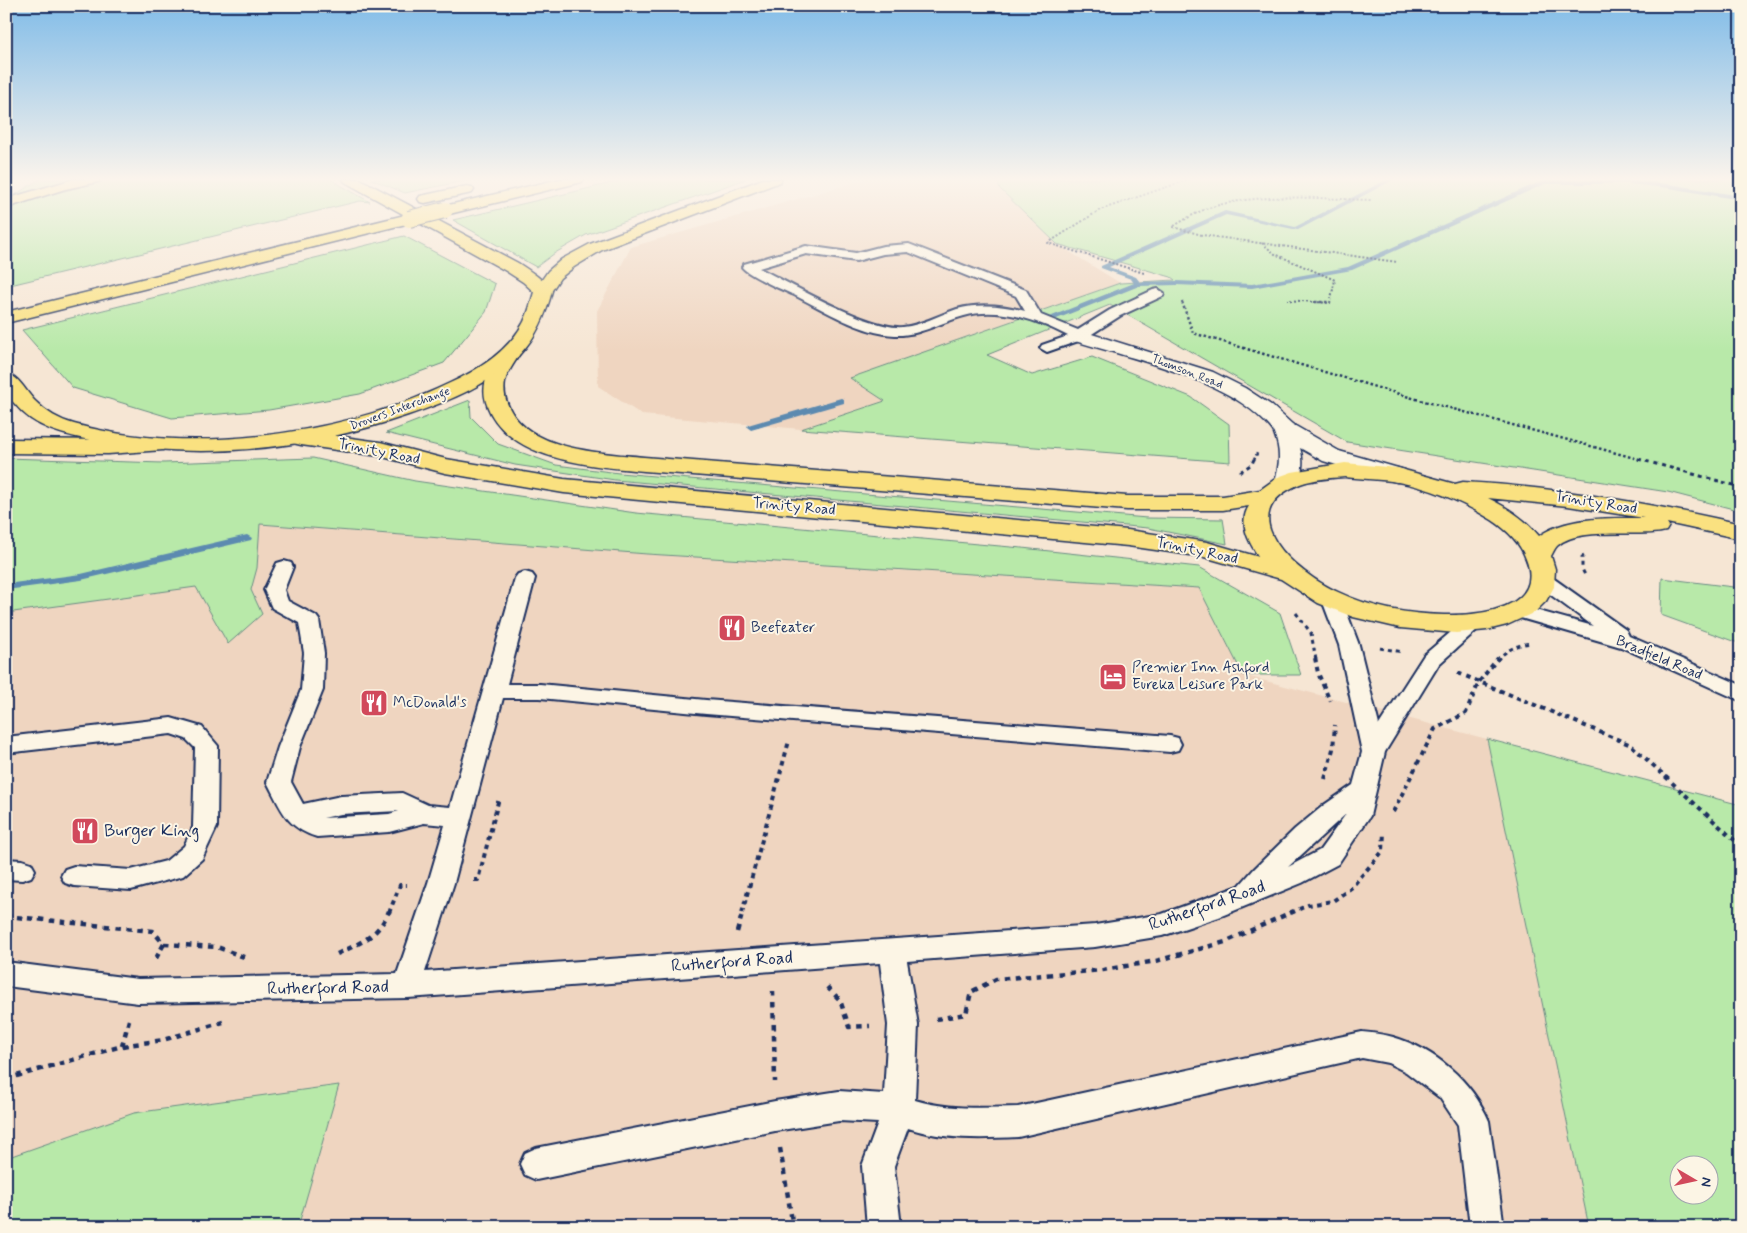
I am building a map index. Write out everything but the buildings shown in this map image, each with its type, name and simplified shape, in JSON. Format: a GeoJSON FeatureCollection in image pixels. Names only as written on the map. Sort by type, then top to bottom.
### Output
{"type":"FeatureCollection","features":[{"type":"Feature","properties":{"kind":"main road"},"geometry":{"type":"LineString","coordinates":[[6,318],[338,237]]}},
{"type":"Feature","properties":{"kind":"main road"},"geometry":{"type":"LineString","coordinates":[[456,237],[512,267],[529,278],[543,291],[554,275],[568,263],[596,247],[624,237]]}},
{"type":"Feature","properties":{"kind":"main road","name":"Drovers Interchange"},"geometry":{"type":"LineString","coordinates":[[6,379],[31,412],[53,424],[83,432],[155,445],[246,443],[301,438],[350,428],[441,396],[471,381],[509,355],[525,337],[535,320],[541,304],[543,291]]}},
{"type":"Feature","properties":{"kind":"main road","name":"Trinity Road"},"geometry":{"type":"LineString","coordinates":[[509,355],[496,380],[494,398],[500,413],[510,426],[526,438],[554,450],[588,457],[664,466],[1127,503],[1222,503],[1265,496],[1287,482],[1315,473],[1345,470],[1397,474],[1449,488],[1493,509],[1519,529],[1539,554],[1544,580],[1533,599],[1517,611],[1494,620],[1472,624],[1429,624],[1384,617],[1332,600],[1312,590],[1288,573],[1262,545],[1255,523],[1265,496]]}},
{"type":"Feature","properties":{"kind":"main road","name":"Trinity Road"},"geometry":{"type":"LineString","coordinates":[[301,438],[380,449],[445,466],[564,486],[1128,538],[1207,550],[1288,573]]}},
{"type":"Feature","properties":{"kind":"main road"},"geometry":{"type":"LineString","coordinates":[[6,446],[108,447],[155,445]]}},
{"type":"Feature","properties":{"kind":"main road","name":"Trinity Road"},"geometry":{"type":"LineString","coordinates":[[1449,488],[1510,491],[1588,501],[1667,514],[1741,534]]}},
{"type":"Feature","properties":{"kind":"main road","name":"Trinity Road"},"geometry":{"type":"LineString","coordinates":[[1539,554],[1548,540],[1569,532],[1600,527],[1657,526],[1741,534]]}},
{"type":"Feature","properties":{"kind":"street","name":"Thomson Road"},"geometry":{"type":"LineString","coordinates":[[1079,336],[1206,376],[1238,392],[1264,409],[1284,429],[1331,456],[1397,474]]}},
{"type":"Feature","properties":{"kind":"street","name":"Thomson Road"},"geometry":{"type":"LineString","coordinates":[[1284,429],[1292,458],[1287,482]]}},
{"type":"Feature","properties":{"kind":"lane"},"geometry":{"type":"LineString","coordinates":[[1035,316],[1021,293],[909,248],[883,250],[850,257],[806,250],[748,267],[860,322],[893,331],[908,330],[964,312],[989,310],[1035,316],[1060,325],[1079,336]]}},
{"type":"Feature","properties":{"kind":"lane"},"geometry":{"type":"LineString","coordinates":[[1047,348],[1079,336],[1115,313],[1158,293]]}},
{"type":"Feature","properties":{"kind":"lane"},"geometry":{"type":"LineString","coordinates":[[284,567],[274,590],[279,604],[309,620],[314,653],[312,690],[289,747],[278,782],[297,815],[341,805],[402,802],[424,814],[459,817]]}},
{"type":"Feature","properties":{"kind":"lane"},"geometry":{"type":"LineString","coordinates":[[408,986],[414,962],[441,883],[525,578]]}},
{"type":"Feature","properties":{"kind":"lane"},"geometry":{"type":"LineString","coordinates":[[1544,580],[1628,642]]}},
{"type":"Feature","properties":{"kind":"lane","name":"Rutherford Road"},"geometry":{"type":"LineString","coordinates":[[1332,600],[1349,645],[1374,752]]}},
{"type":"Feature","properties":{"kind":"lane","name":"Bradfield Road"},"geometry":{"type":"LineString","coordinates":[[1517,611],[1628,642],[1741,694]]}},
{"type":"Feature","properties":{"kind":"lane","name":"Rutherford Road"},"geometry":{"type":"LineString","coordinates":[[6,974],[138,991],[408,986],[729,961],[892,952],[1095,936],[1162,924],[1210,909],[1293,876],[1329,857],[1358,816],[1374,752],[1431,660],[1472,624]]}},
{"type":"Feature","properties":{"kind":"lane"},"geometry":{"type":"LineString","coordinates":[[493,692],[540,691],[623,700],[1170,744]]}},
{"type":"Feature","properties":{"kind":"lane"},"geometry":{"type":"LineString","coordinates":[[6,745],[171,726],[194,733],[207,746],[205,828],[193,852],[174,869],[131,880],[74,876]]}},
{"type":"Feature","properties":{"kind":"lane"},"geometry":{"type":"LineString","coordinates":[[884,1227],[878,1166],[898,1110],[903,1025],[892,952]]}},
{"type":"Feature","properties":{"kind":"lane"},"geometry":{"type":"LineString","coordinates":[[536,1164],[775,1116],[839,1106],[898,1110],[931,1120],[968,1124],[1018,1122],[1362,1045],[1392,1050],[1417,1062],[1451,1088],[1473,1121],[1487,1227]]}},
{"type":"Feature","properties":{"kind":"path"},"geometry":{"type":"LineString","coordinates":[[1059,237],[1048,244],[1123,268]]}},
{"type":"Feature","properties":{"kind":"path"},"geometry":{"type":"LineString","coordinates":[[1218,237],[1397,262]]}},
{"type":"Feature","properties":{"kind":"path"},"geometry":{"type":"LineString","coordinates":[[1261,242],[1275,254],[1335,280],[1330,303],[1287,300]]}},
{"type":"Feature","properties":{"kind":"path"},"geometry":{"type":"LineString","coordinates":[[1182,302],[1193,333],[1409,397],[1741,487]]}},
{"type":"Feature","properties":{"kind":"path"},"geometry":{"type":"LineString","coordinates":[[1331,703],[1318,673],[1312,640],[1404,652],[1431,660],[1631,745],[1741,846]]}},
{"type":"Feature","properties":{"kind":"path"},"geometry":{"type":"LineString","coordinates":[[729,961],[796,714]]}},
{"type":"Feature","properties":{"kind":"path"},"geometry":{"type":"LineString","coordinates":[[1322,784],[1327,776],[1333,749],[1333,718]]}},
{"type":"Feature","properties":{"kind":"path"},"geometry":{"type":"LineString","coordinates":[[333,955],[368,940],[385,921],[400,885],[478,880],[500,793]]}},
{"type":"Feature","properties":{"kind":"path"},"geometry":{"type":"LineString","coordinates":[[6,916],[152,931],[164,944],[217,947],[250,959]]}},
{"type":"Feature","properties":{"kind":"path"},"geometry":{"type":"LineString","coordinates":[[138,991],[164,944]]}},
{"type":"Feature","properties":{"kind":"path"},"geometry":{"type":"LineString","coordinates":[[6,1080],[122,1046],[164,1040]]}},
{"type":"Feature","properties":{"kind":"shaded area"},"geometry":{"type":"Polygon","coordinates":[[[667,237],[1049,237],[1057,244],[1120,283],[850,378],[886,401],[801,429],[642,415],[598,386],[597,311],[631,247],[667,237]]]}},
{"type":"Feature","properties":{"kind":"shaded area"},"geometry":{"type":"Polygon","coordinates":[[[259,524],[647,554],[1200,588],[1243,675],[1487,739],[1595,1227],[6,1227],[6,595],[259,524]]]}},
{"type":"Feature","properties":{"kind":"green space"},"geometry":{"type":"Polygon","coordinates":[[[6,237],[212,237],[6,286],[6,237]]]}},
{"type":"Feature","properties":{"kind":"green space"},"geometry":{"type":"Polygon","coordinates":[[[402,237],[495,284],[486,312],[444,363],[360,394],[269,410],[172,418],[73,388],[22,330],[402,237]]]}},
{"type":"Feature","properties":{"kind":"green space"},"geometry":{"type":"Polygon","coordinates":[[[482,237],[583,237],[536,267],[482,237]]]}},
{"type":"Feature","properties":{"kind":"green space"},"geometry":{"type":"Polygon","coordinates":[[[1049,237],[1741,237],[1741,511],[1668,492],[1347,442],[1110,305],[987,355],[1032,375],[1092,357],[1191,397],[1229,424],[1230,462],[801,429],[885,401],[850,378],[1120,283],[1175,280],[1171,277],[1057,244],[1049,237]]]}},
{"type":"Feature","properties":{"kind":"green space"},"geometry":{"type":"Polygon","coordinates":[[[470,400],[471,417],[498,444],[556,465],[619,473],[1147,518],[1223,519],[1227,544],[1148,528],[615,480],[515,465],[386,433],[470,400]]]}},
{"type":"Feature","properties":{"kind":"green space"},"geometry":{"type":"Polygon","coordinates":[[[6,458],[163,463],[313,458],[415,481],[636,513],[1022,548],[1199,567],[1280,613],[1301,675],[1243,675],[1199,588],[647,554],[260,524],[257,568],[251,590],[262,614],[228,644],[196,587],[6,613],[6,458]]]}},
{"type":"Feature","properties":{"kind":"green space"},"geometry":{"type":"Polygon","coordinates":[[[1662,578],[1741,588],[1741,644],[1661,615],[1662,578]]]}},
{"type":"Feature","properties":{"kind":"green space"},"geometry":{"type":"Polygon","coordinates":[[[1487,739],[1741,805],[1741,1227],[1589,1227],[1487,739]]]}},
{"type":"Feature","properties":{"kind":"green space"},"geometry":{"type":"Polygon","coordinates":[[[339,1085],[298,1227],[6,1227],[6,1158],[134,1113],[339,1085]]]}},
{"type":"Feature","properties":{"kind":"waterway"},"geometry":{"type":"LineString","coordinates":[[1138,284],[1134,278],[1103,267],[1172,237]]}},
{"type":"Feature","properties":{"kind":"waterway"},"geometry":{"type":"LineString","coordinates":[[1138,284],[1176,283],[1252,286],[1350,269],[1422,237]]}},
{"type":"Feature","properties":{"kind":"waterway"},"geometry":{"type":"LineString","coordinates":[[1051,318],[1138,284]]}},
{"type":"Feature","properties":{"kind":"waterway"},"geometry":{"type":"LineString","coordinates":[[751,427],[841,401]]}},
{"type":"Feature","properties":{"kind":"waterway"},"geometry":{"type":"LineString","coordinates":[[6,587],[81,577],[247,538]]}},
{"type":"Feature","properties":{"kind":"place","name":"Beefeater"},"geometry":{"type":"Point","coordinates":[732,628]}},
{"type":"Feature","properties":{"kind":"place","name":"Premier Inn Ashford Eureka Leisure Park"},"geometry":{"type":"Point","coordinates":[1113,677]}},
{"type":"Feature","properties":{"kind":"place","name":"McDonald's"},"geometry":{"type":"Point","coordinates":[374,703]}},
{"type":"Feature","properties":{"kind":"place","name":"Burger King"},"geometry":{"type":"Point","coordinates":[85,831]}}]}
